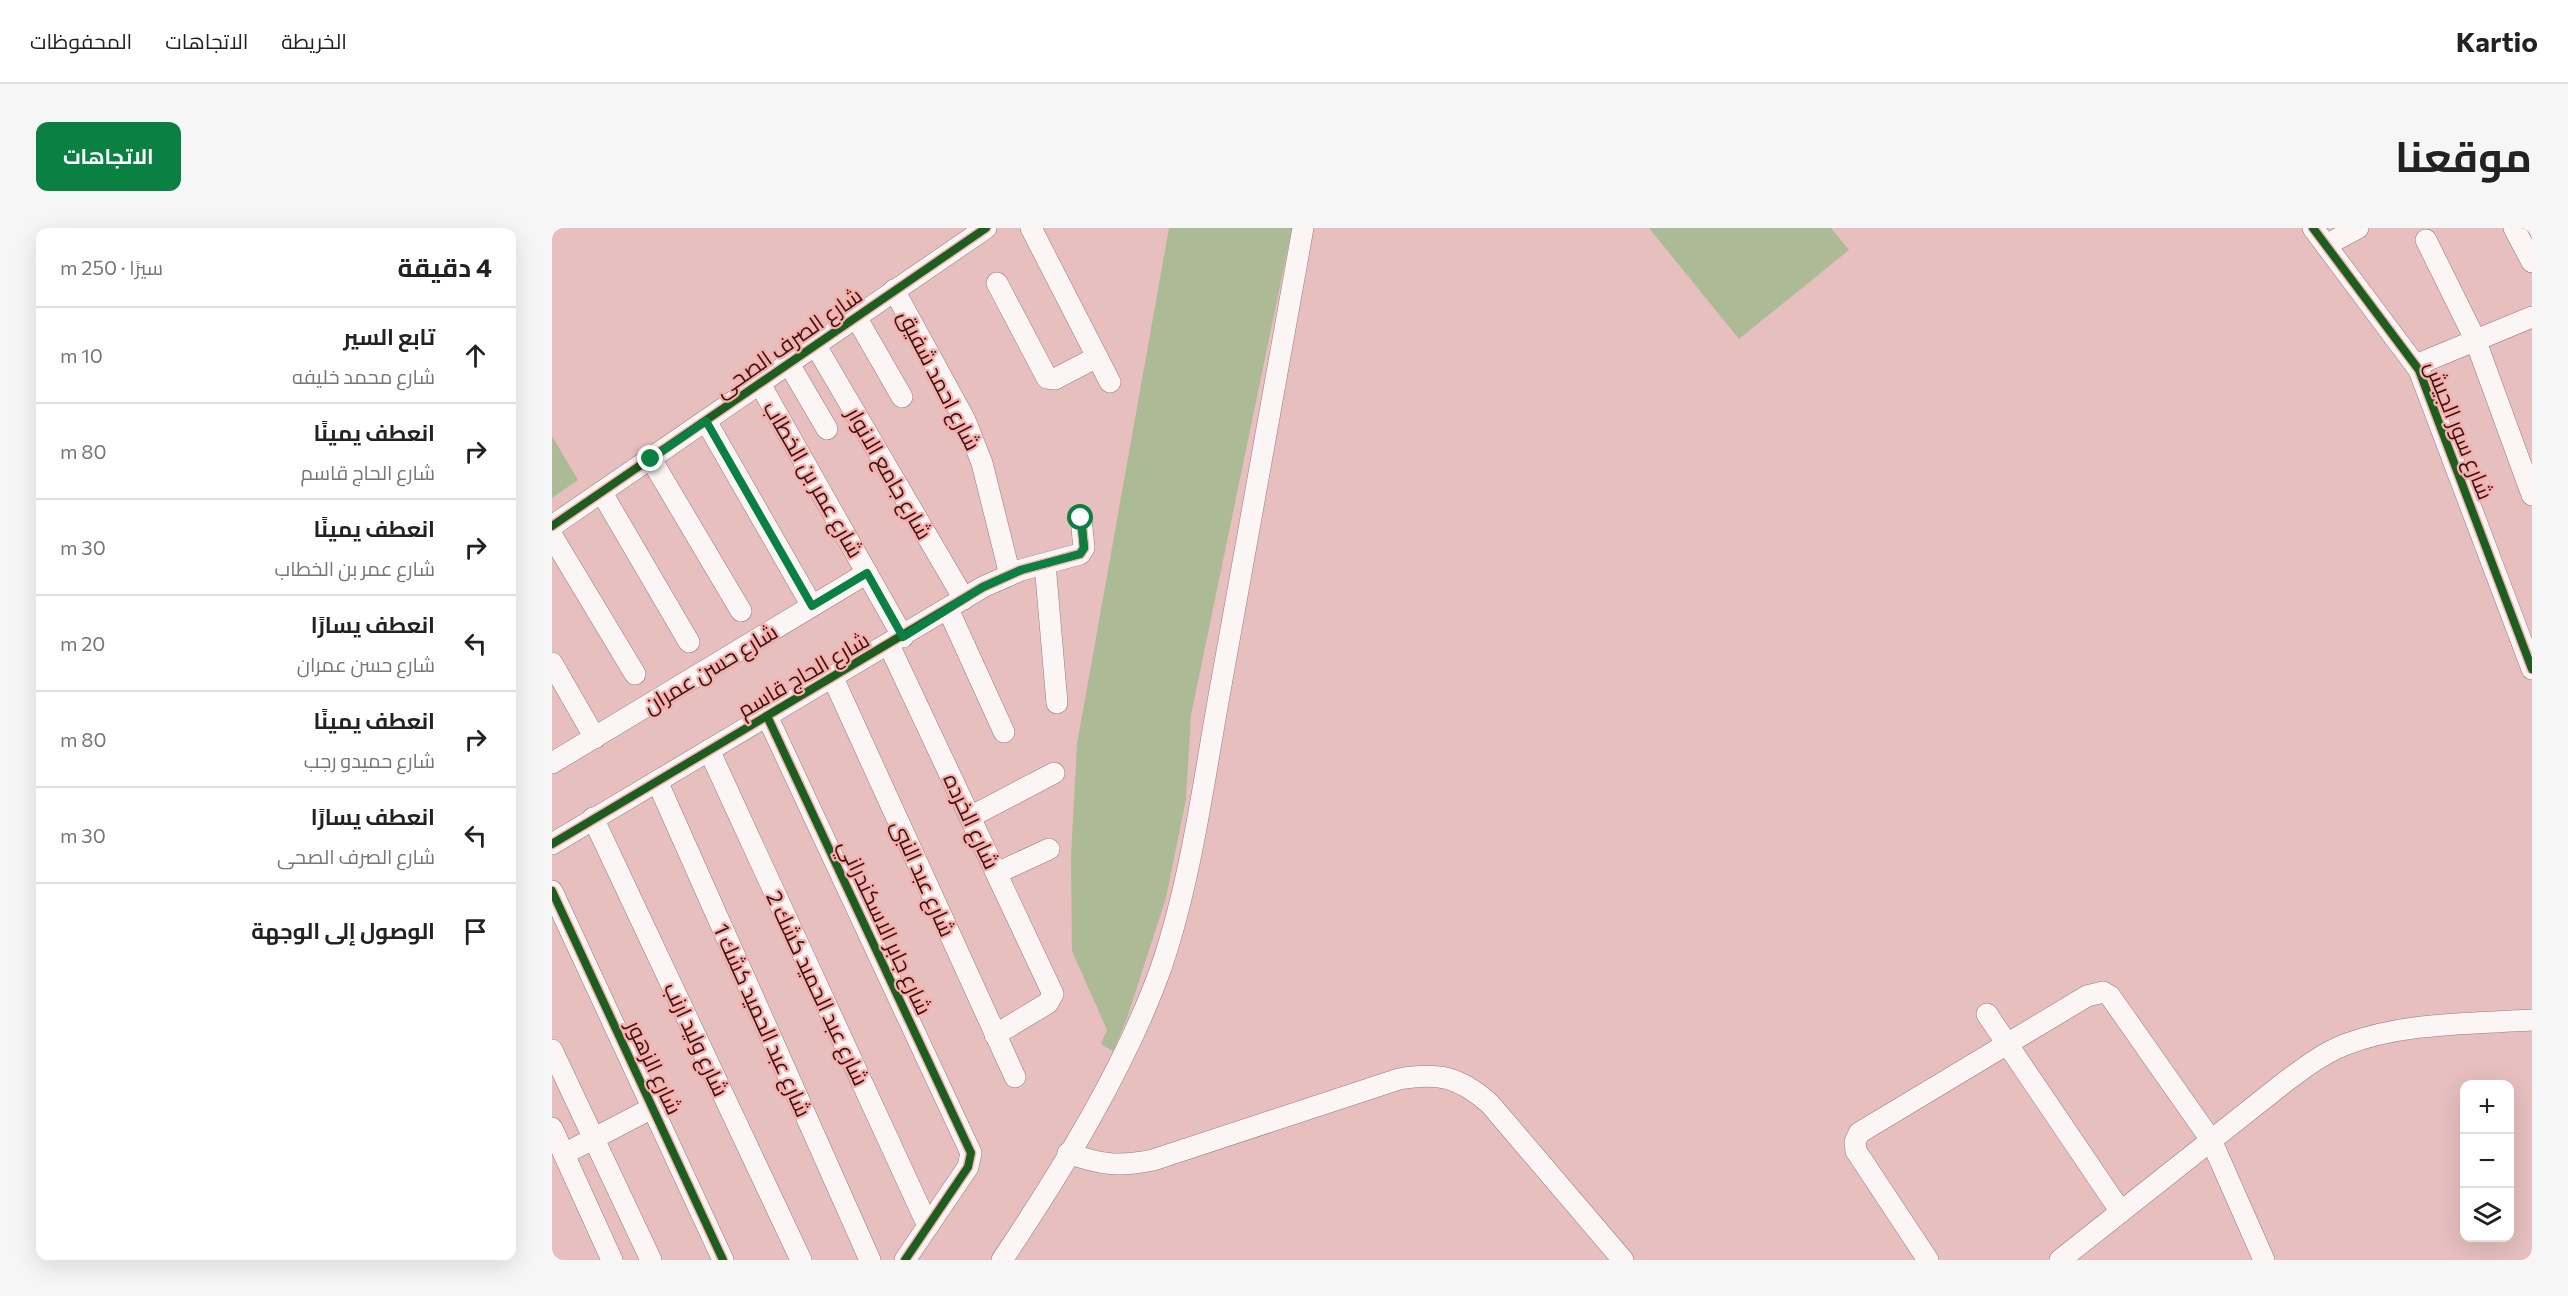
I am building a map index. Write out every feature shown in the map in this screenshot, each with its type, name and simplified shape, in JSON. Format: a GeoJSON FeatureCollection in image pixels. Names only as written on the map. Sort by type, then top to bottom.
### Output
{"type":"FeatureCollection","features":[{"type":"Feature","properties":{"kind":"street","name":"شارع الصرف الصحى"},"geometry":{"type":"LineString","coordinates":[[552,526],[986,228]]}},
{"type":"Feature","properties":{"kind":"street"},"geometry":{"type":"LineString","coordinates":[[1031,228],[1110,382]]}},
{"type":"Feature","properties":{"kind":"street"},"geometry":{"type":"LineString","coordinates":[[1002,1260],[1068,1153],[1141,1018],[1161,965],[1191,850],[1303,228]]}},
{"type":"Feature","properties":{"kind":"street","name":"شارع سور الجيش"},"geometry":{"type":"LineString","coordinates":[[2313,228],[2416,364],[2532,669]]}},
{"type":"Feature","properties":{"kind":"street"},"geometry":{"type":"LineString","coordinates":[[2326,245],[2358,228]]}},
{"type":"Feature","properties":{"kind":"street"},"geometry":{"type":"LineString","coordinates":[[2514,228],[2532,262]]}},
{"type":"Feature","properties":{"kind":"street"},"geometry":{"type":"LineString","coordinates":[[2426,240],[2475,339],[2532,495]]}},
{"type":"Feature","properties":{"kind":"street"},"geometry":{"type":"LineString","coordinates":[[997,283],[1047,378],[1055,379],[1097,357]]}},
{"type":"Feature","properties":{"kind":"street","name":"شارع احمد شفيق"},"geometry":{"type":"LineString","coordinates":[[894,290],[965,420],[982,462],[1010,575]]}},
{"type":"Feature","properties":{"kind":"street"},"geometry":{"type":"LineString","coordinates":[[2416,364],[2532,316]]}},
{"type":"Feature","properties":{"kind":"street"},"geometry":{"type":"LineString","coordinates":[[856,317],[902,397]]}},
{"type":"Feature","properties":{"kind":"street","name":"شارع جامع الانوار"},"geometry":{"type":"LineString","coordinates":[[816,346],[956,604],[1004,732]]}},
{"type":"Feature","properties":{"kind":"street"},"geometry":{"type":"LineString","coordinates":[[789,364],[827,429]]}},
{"type":"Feature","properties":{"kind":"street","name":"شارع عمر بن الخطاب"},"geometry":{"type":"LineString","coordinates":[[760,384],[867,573],[896,641]]}},
{"type":"Feature","properties":{"kind":"street"},"geometry":{"type":"LineString","coordinates":[[706,421],[812,606]]}},
{"type":"Feature","properties":{"kind":"street"},"geometry":{"type":"LineString","coordinates":[[651,459],[741,611]]}},
{"type":"Feature","properties":{"kind":"street"},"geometry":{"type":"LineString","coordinates":[[602,493],[689,642]]}},
{"type":"Feature","properties":{"kind":"street","name":"شارع الحاج قاسم"},"geometry":{"type":"LineString","coordinates":[[552,844],[956,604],[1010,575],[1080,554],[1084,548],[1081,518]]}},
{"type":"Feature","properties":{"kind":"street"},"geometry":{"type":"LineString","coordinates":[[552,536],[634,674]]}},
{"type":"Feature","properties":{"kind":"street"},"geometry":{"type":"LineString","coordinates":[[1045,564],[1057,703]]}},
{"type":"Feature","properties":{"kind":"street","name":"شارع حسن عمران"},"geometry":{"type":"LineString","coordinates":[[552,764],[867,573]]}},
{"type":"Feature","properties":{"kind":"street","name":"شارع الخرده"},"geometry":{"type":"LineString","coordinates":[[896,641],[970,817],[1053,997],[1048,1003],[995,1035]]}},
{"type":"Feature","properties":{"kind":"street"},"geometry":{"type":"LineString","coordinates":[[552,663],[595,738]]}},
{"type":"Feature","properties":{"kind":"street","name":"شارع عبد النبى"},"geometry":{"type":"LineString","coordinates":[[833,678],[1015,1077]]}},
{"type":"Feature","properties":{"kind":"street","name":"شارع جابر الاسكندراني"},"geometry":{"type":"LineString","coordinates":[[767,716],[971,1153],[968,1167],[928,1226]]}},
{"type":"Feature","properties":{"kind":"street","name":"شارع عبد الحميد كشك 2"},"geometry":{"type":"LineString","coordinates":[[709,750],[928,1226]]}},
{"type":"Feature","properties":{"kind":"street"},"geometry":{"type":"LineString","coordinates":[[970,817],[1054,773]]}},
{"type":"Feature","properties":{"kind":"street","name":"شارع عبد الحميد كشك 1"},"geometry":{"type":"LineString","coordinates":[[657,781],[870,1260]]}},
{"type":"Feature","properties":{"kind":"street","name":"شارع وليد ارنب"},"geometry":{"type":"LineString","coordinates":[[593,818],[801,1260]]}},
{"type":"Feature","properties":{"kind":"street"},"geometry":{"type":"LineString","coordinates":[[997,873],[1049,849]]}},
{"type":"Feature","properties":{"kind":"street","name":"شارع الزهور"},"geometry":{"type":"LineString","coordinates":[[552,891],[723,1260]]}},
{"type":"Feature","properties":{"kind":"street"},"geometry":{"type":"LineString","coordinates":[[1928,1260],[1856,1151],[1856,1142],[1860,1133],[2088,996],[2103,992],[2110,996],[2211,1140],[2264,1260]]}},
{"type":"Feature","properties":{"kind":"street"},"geometry":{"type":"LineString","coordinates":[[1987,1014],[2121,1212]]}},
{"type":"Feature","properties":{"kind":"street"},"geometry":{"type":"LineString","coordinates":[[2060,1260],[2313,1062],[2342,1046],[2374,1035],[2408,1029],[2532,1020]]}},
{"type":"Feature","properties":{"kind":"street"},"geometry":{"type":"LineString","coordinates":[[552,1050],[596,1138],[651,1260]]}},
{"type":"Feature","properties":{"kind":"street"},"geometry":{"type":"LineString","coordinates":[[1068,1153],[1096,1163],[1115,1165],[1153,1160],[1399,1079],[1424,1075],[1449,1078],[1472,1088],[1490,1104],[1623,1260]]}},
{"type":"Feature","properties":{"kind":"street"},"geometry":{"type":"LineString","coordinates":[[564,1154],[654,1107]]}},
{"type":"Feature","properties":{"kind":"street"},"geometry":{"type":"LineString","coordinates":[[552,1128],[612,1260]]}},
{"type":"Feature","properties":{"kind":"street"},"geometry":{"type":"LineString","coordinates":[[905,1260],[928,1226]]}},
{"type":"Feature","properties":{"kind":"green space"},"geometry":{"type":"Polygon","coordinates":[[[1169,228],[1292,228],[1191,715],[1186,799],[1166,898],[1126,1021],[1113,1051],[1101,1044],[1107,1030],[1072,951],[1071,857],[1077,744],[1169,228]]]}},
{"type":"Feature","properties":{"kind":"green space"},"geometry":{"type":"Polygon","coordinates":[[[1649,228],[1831,228],[1849,250],[1739,339],[1649,228]]]}},
{"type":"Feature","properties":{"kind":"green space"},"geometry":{"type":"Polygon","coordinates":[[[552,436],[578,480],[552,498],[552,436]]]}},
{"type":"Feature","properties":{"kind":"cycle path"},"geometry":{"type":"LineString","coordinates":[[552,526],[986,228]]}},
{"type":"Feature","properties":{"kind":"cycle path"},"geometry":{"type":"LineString","coordinates":[[2313,228],[2419,370],[2532,669]]}},
{"type":"Feature","properties":{"kind":"cycle path"},"geometry":{"type":"LineString","coordinates":[[552,844],[983,587],[1021,570],[1080,554],[1084,548],[1081,518]]}},
{"type":"Feature","properties":{"kind":"cycle path"},"geometry":{"type":"LineString","coordinates":[[767,716],[971,1153],[968,1167],[905,1260]]}},
{"type":"Feature","properties":{"kind":"cycle path"},"geometry":{"type":"LineString","coordinates":[[552,891],[723,1260]]}},
{"type":"Feature","properties":{"kind":"route"},"geometry":{"type":"LineString","coordinates":[[651,459],[706,421],[812,606],[867,573],[903,637],[983,587],[1021,570],[1080,554],[1084,548],[1081,518]]}}]}
